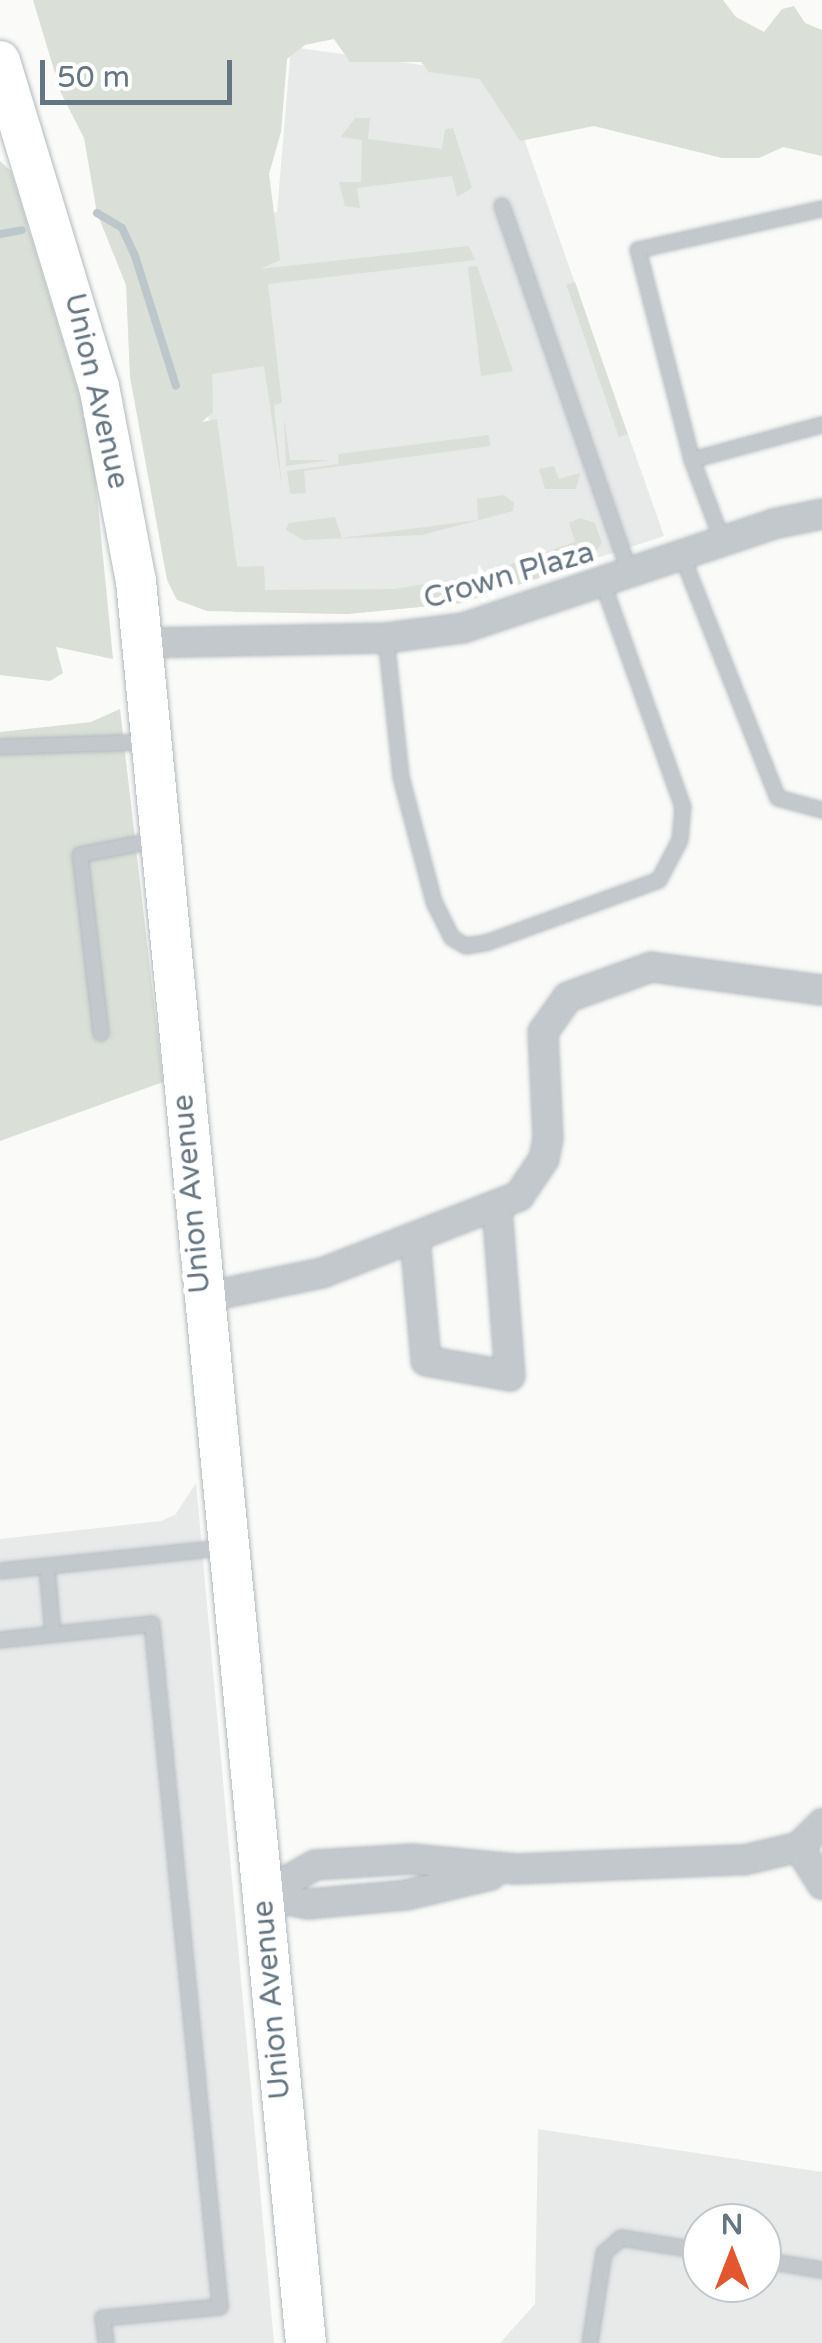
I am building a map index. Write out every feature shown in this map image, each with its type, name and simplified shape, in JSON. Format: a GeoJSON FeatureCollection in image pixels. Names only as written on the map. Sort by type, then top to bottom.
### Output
{"type":"FeatureCollection","features":[{"type":"Feature","properties":{"kind":"street","name":"Union Avenue"},"geometry":{"type":"LineString","coordinates":[[0,61],[99,386],[144,642],[200,1298],[230,1548],[306,2343]]}},
{"type":"Feature","properties":{"kind":"street","name":"Crown Plaza"},"geometry":{"type":"LineString","coordinates":[[144,642],[386,638],[464,628],[724,542],[822,514]]}},
{"type":"Feature","properties":{"kind":"street"},"geometry":{"type":"LineString","coordinates":[[200,1298],[322,1274],[497,1208],[519,1196],[544,1160],[543,1032],[568,997],[652,967],[822,990]]}},
{"type":"Feature","properties":{"kind":"street"},"geometry":{"type":"LineString","coordinates":[[415,1238],[426,1361],[510,1376],[497,1208]]}},
{"type":"Feature","properties":{"kind":"street"},"geometry":{"type":"LineString","coordinates":[[262,1895],[315,1866],[412,1859],[516,1869],[727,1862],[799,1846],[822,1824]]}},
{"type":"Feature","properties":{"kind":"street"},"geometry":{"type":"LineString","coordinates":[[799,1846],[822,1884]]}},
{"type":"Feature","properties":{"kind":"lane"},"geometry":{"type":"LineString","coordinates":[[502,206],[630,574]]}},
{"type":"Feature","properties":{"kind":"lane"},"geometry":{"type":"LineString","coordinates":[[724,542],[692,460],[638,250],[822,209]]}},
{"type":"Feature","properties":{"kind":"lane"},"geometry":{"type":"LineString","coordinates":[[692,460],[822,424]]}},
{"type":"Feature","properties":{"kind":"lane"},"geometry":{"type":"LineString","coordinates":[[682,556],[778,798],[822,810]]}},
{"type":"Feature","properties":{"kind":"lane"},"geometry":{"type":"LineString","coordinates":[[386,638],[401,777],[434,902],[452,938],[466,946],[486,943],[659,880],[680,840],[683,807],[603,584]]}},
{"type":"Feature","properties":{"kind":"lane"},"geometry":{"type":"LineString","coordinates":[[0,747],[154,742]]}},
{"type":"Feature","properties":{"kind":"lane"},"geometry":{"type":"LineString","coordinates":[[101,1032],[80,856],[162,840]]}},
{"type":"Feature","properties":{"kind":"lane"},"geometry":{"type":"LineString","coordinates":[[0,1571],[230,1548]]}},
{"type":"Feature","properties":{"kind":"lane"},"geometry":{"type":"LineString","coordinates":[[47,1567],[53,1634]]}},
{"type":"Feature","properties":{"kind":"lane"},"geometry":{"type":"LineString","coordinates":[[0,1640],[152,1624],[220,2307],[103,2318],[106,2343]]}},
{"type":"Feature","properties":{"kind":"lane"},"geometry":{"type":"LineString","coordinates":[[590,2343],[604,2253],[620,2238],[682,2248]]}},
{"type":"Feature","properties":{"kind":"lane"},"geometry":{"type":"LineString","coordinates":[[782,2263],[822,2270]]}},
{"type":"Feature","properties":{"kind":"shaded area"},"geometry":{"type":"Polygon","coordinates":[[[33,0],[723,0],[736,17],[764,32],[782,9],[794,6],[805,23],[822,30],[822,156],[783,147],[759,158],[722,158],[594,126],[520,141],[480,79],[429,72],[421,62],[350,62],[334,39],[305,45],[287,59],[281,132],[269,174],[280,260],[260,269],[469,246],[475,260],[268,284],[282,403],[274,405],[282,487],[264,366],[212,374],[213,412],[202,422],[217,419],[237,567],[264,566],[265,590],[395,589],[483,574],[575,542],[569,523],[580,518],[595,523],[602,543],[589,562],[461,603],[347,614],[207,611],[177,600],[167,580],[130,377],[126,285],[97,213],[84,138],[61,93],[33,0]]]}},
{"type":"Feature","properties":{"kind":"shaded area"},"geometry":{"type":"Polygon","coordinates":[[[291,47],[502,76],[664,536],[461,603],[347,614],[233,612],[202,366],[248,216],[277,212],[291,47]]]}},
{"type":"Feature","properties":{"kind":"shaded area"},"geometry":{"type":"Polygon","coordinates":[[[355,118],[370,118],[368,139],[442,149],[445,129],[453,128],[472,188],[457,197],[452,176],[357,188],[360,208],[345,206],[339,182],[361,182],[362,140],[341,137],[355,118]]]}},
{"type":"Feature","properties":{"kind":"shaded area"},"geometry":{"type":"Polygon","coordinates":[[[0,161],[11,171],[91,434],[113,659],[56,647],[63,673],[50,681],[0,675],[0,161]]]}},
{"type":"Feature","properties":{"kind":"shaded area"},"geometry":{"type":"Polygon","coordinates":[[[477,266],[513,371],[481,376],[468,267],[477,266]]]}},
{"type":"Feature","properties":{"kind":"shaded area"},"geometry":{"type":"Polygon","coordinates":[[[575,282],[627,434],[619,437],[566,285],[575,282]]]}},
{"type":"Feature","properties":{"kind":"shaded area"},"geometry":{"type":"Polygon","coordinates":[[[284,417],[290,460],[331,460],[286,466],[284,417]]]}},
{"type":"Feature","properties":{"kind":"shaded area"},"geometry":{"type":"Polygon","coordinates":[[[489,435],[490,446],[304,471],[306,493],[290,494],[287,471],[339,464],[338,454],[489,435]]]}},
{"type":"Feature","properties":{"kind":"shaded area"},"geometry":{"type":"Polygon","coordinates":[[[554,466],[559,479],[580,473],[576,489],[545,489],[539,469],[554,466]]]}},
{"type":"Feature","properties":{"kind":"shaded area"},"geometry":{"type":"Polygon","coordinates":[[[504,495],[514,503],[513,511],[422,535],[303,540],[286,530],[289,523],[335,517],[342,538],[478,520],[477,499],[504,495]]]}},
{"type":"Feature","properties":{"kind":"shaded area"},"geometry":{"type":"Polygon","coordinates":[[[120,709],[163,1082],[0,1141],[0,732],[91,722],[120,709]]]}},
{"type":"Feature","properties":{"kind":"shaded area"},"geometry":{"type":"Polygon","coordinates":[[[196,1483],[274,2343],[0,2343],[0,1539],[161,1521],[175,1515],[196,1483]]]}},
{"type":"Feature","properties":{"kind":"shaded area"},"geometry":{"type":"Polygon","coordinates":[[[538,2129],[822,2172],[822,2343],[500,2343],[535,2304],[538,2129]]]}},
{"type":"Feature","properties":{"kind":"waterway"},"geometry":{"type":"LineString","coordinates":[[97,213],[122,228],[135,256],[176,386]]}},
{"type":"Feature","properties":{"kind":"waterway"},"geometry":{"type":"LineString","coordinates":[[0,234],[22,230]]}}]}
